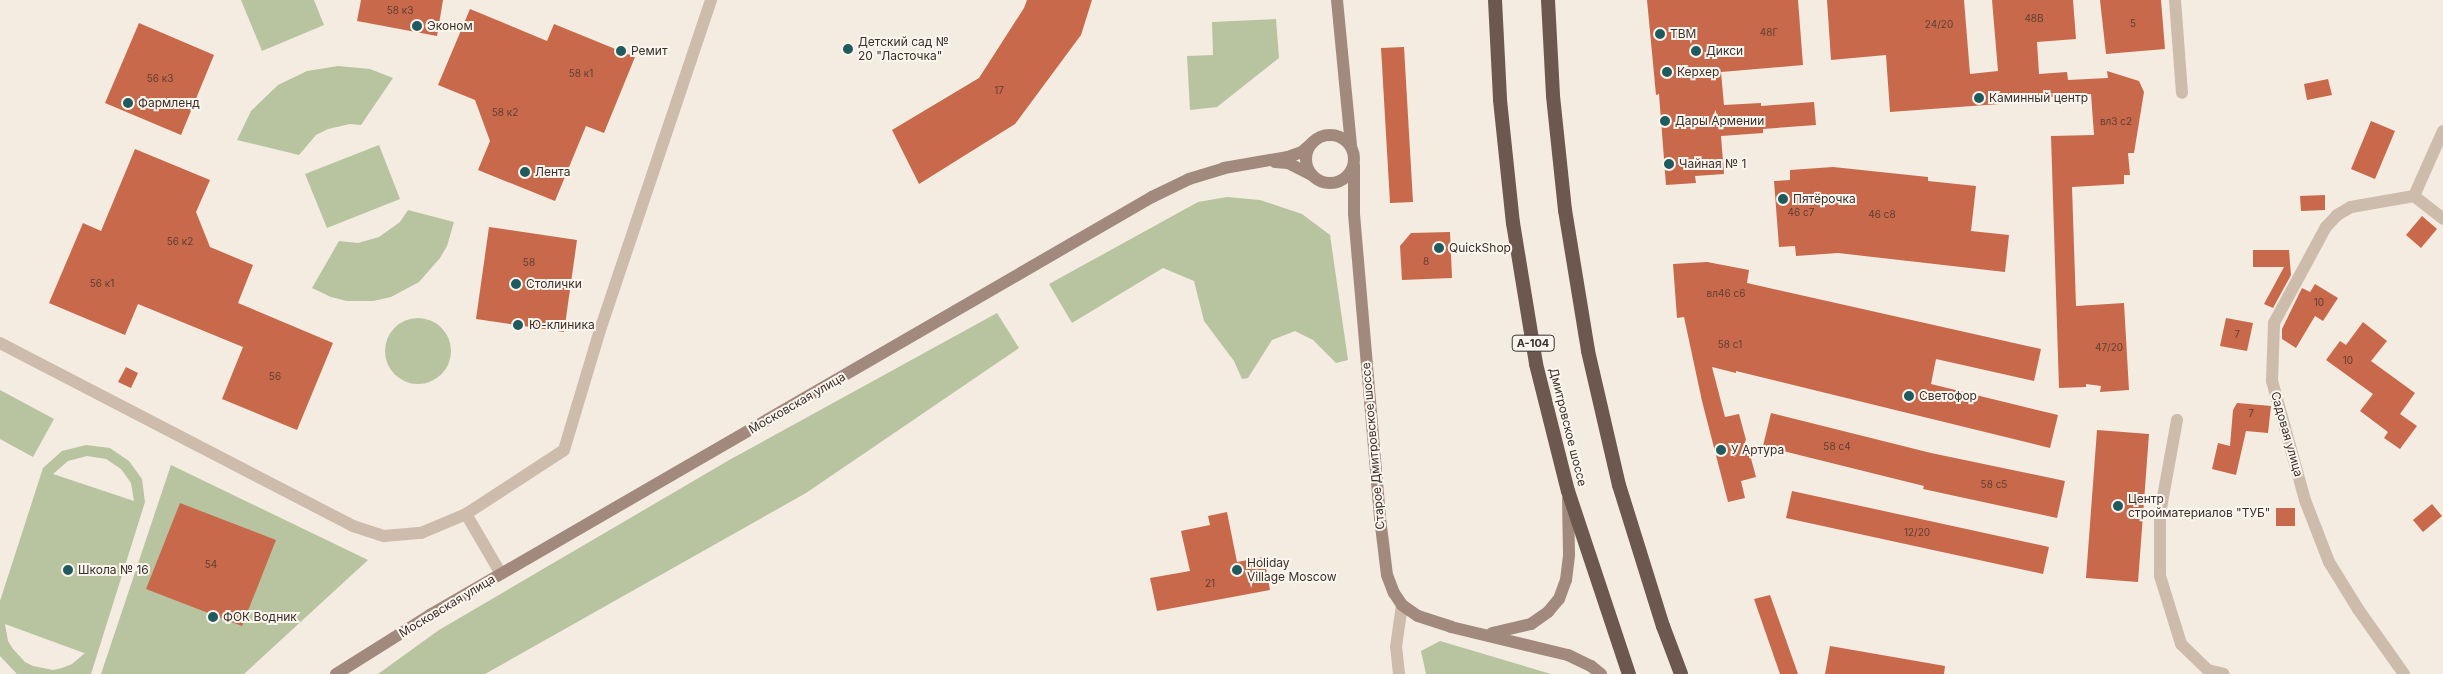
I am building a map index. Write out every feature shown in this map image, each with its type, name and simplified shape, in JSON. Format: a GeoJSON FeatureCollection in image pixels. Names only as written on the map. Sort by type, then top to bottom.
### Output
{"type":"FeatureCollection","features":[{"type":"Feature","properties":{"kind":"highway","name":"Дмитровское шоссе"},"geometry":{"type":"LineString","coordinates":[[1495,0],[1500,100],[1513,223],[1536,364],[1568,492],[1629,674]]}},
{"type":"Feature","properties":{"kind":"highway"},"geometry":{"type":"LineString","coordinates":[[1548,0],[1553,96],[1564,201],[1588,351],[1619,485],[1663,626],[1681,674]]}},
{"type":"Feature","properties":{"kind":"main road","name":"Старое Дмитровское шоссе"},"geometry":{"type":"LineString","coordinates":[[1338,0],[1344,94],[1351,145],[1354,152],[1354,214],[1380,518],[1387,575],[1394,593],[1402,605]]}},
{"type":"Feature","properties":{"kind":"main road","name":"Старое Дмитровское шоссе"},"geometry":{"type":"LineString","coordinates":[[1312,142],[1325,135],[1334,127],[1342,113],[1344,94]]}},
{"type":"Feature","properties":{"kind":"main road"},"geometry":{"type":"LineString","coordinates":[[1325,135],[1339,136],[1351,145]]}},
{"type":"Feature","properties":{"kind":"main road"},"geometry":{"type":"LineString","coordinates":[[1312,142],[1306,155],[1308,170],[1312,176]]}},
{"type":"Feature","properties":{"kind":"main road","name":"Московская улица"},"geometry":{"type":"LineString","coordinates":[[336,674],[430,615],[1152,197],[1190,179],[1224,168],[1270,162],[1302,152],[1312,142]]}},
{"type":"Feature","properties":{"kind":"main road","name":"Московская улица"},"geometry":{"type":"LineString","coordinates":[[1270,162],[1288,163],[1312,176]]}},
{"type":"Feature","properties":{"kind":"main road"},"geometry":{"type":"LineString","coordinates":[[1332,183],[1346,178],[1354,166]]}},
{"type":"Feature","properties":{"kind":"main road","name":"Старое Дмитровское шоссе"},"geometry":{"type":"LineString","coordinates":[[1312,176],[1318,180],[1332,183],[1347,198],[1354,214]]}},
{"type":"Feature","properties":{"kind":"main road","name":"А-104"},"geometry":{"type":"LineString","coordinates":[[1484,635],[1532,624],[1548,612],[1559,599],[1566,580],[1569,555],[1568,492]]}},
{"type":"Feature","properties":{"kind":"main road","name":"А-104"},"geometry":{"type":"LineString","coordinates":[[1402,605],[1418,616],[1451,627],[1568,655],[1591,666],[1601,674]]}},
{"type":"Feature","properties":{"kind":"street"},"geometry":{"type":"LineString","coordinates":[[0,343],[353,526],[384,536],[421,533],[466,514],[564,450],[600,330],[711,0]]}},
{"type":"Feature","properties":{"kind":"street"},"geometry":{"type":"LineString","coordinates":[[2175,0],[2182,93]]}},
{"type":"Feature","properties":{"kind":"street"},"geometry":{"type":"LineString","coordinates":[[2443,131],[2414,196],[2443,219]]}},
{"type":"Feature","properties":{"kind":"street","name":"Садовая улица"},"geometry":{"type":"LineString","coordinates":[[2404,674],[2358,609],[2329,562],[2306,500],[2272,381],[2274,322],[2326,227],[2337,215],[2352,207],[2414,196]]}},
{"type":"Feature","properties":{"kind":"street"},"geometry":{"type":"LineString","coordinates":[[2177,420],[2160,514],[2160,576],[2181,644],[2208,670],[2224,674]]}},
{"type":"Feature","properties":{"kind":"street"},"geometry":{"type":"LineString","coordinates":[[466,514],[501,574]]}},
{"type":"Feature","properties":{"kind":"street"},"geometry":{"type":"LineString","coordinates":[[1399,674],[1396,647],[1402,605]]}},
{"type":"Feature","properties":{"kind":"green space"},"geometry":{"type":"Polygon","coordinates":[[[241,0],[314,0],[324,25],[262,51],[241,0]]]}},
{"type":"Feature","properties":{"kind":"green space"},"geometry":{"type":"Polygon","coordinates":[[[1276,19],[1279,58],[1217,107],[1190,110],[1187,56],[1213,55],[1212,22],[1276,19]]]}},
{"type":"Feature","properties":{"kind":"green space"},"geometry":{"type":"Polygon","coordinates":[[[338,66],[370,69],[393,78],[361,125],[350,124],[328,129],[316,135],[299,155],[237,140],[251,111],[278,85],[307,71],[338,66]]]}},
{"type":"Feature","properties":{"kind":"green space"},"geometry":{"type":"Polygon","coordinates":[[[379,145],[400,199],[327,228],[305,174],[379,145]]]}},
{"type":"Feature","properties":{"kind":"green space"},"geometry":{"type":"Polygon","coordinates":[[[1227,197],[1260,200],[1302,214],[1330,235],[1348,360],[1336,363],[1313,340],[1295,331],[1272,340],[1248,378],[1242,379],[1234,361],[1204,321],[1194,281],[1163,268],[1072,323],[1049,284],[1198,202],[1227,197]]]}},
{"type":"Feature","properties":{"kind":"green space"},"geometry":{"type":"Polygon","coordinates":[[[408,210],[454,222],[447,246],[440,258],[419,282],[391,297],[373,301],[347,301],[331,297],[312,288],[339,241],[358,243],[379,237],[400,222],[408,210]]]}},
{"type":"Feature","properties":{"kind":"green space"},"geometry":{"type":"Polygon","coordinates":[[[997,313],[1019,348],[806,493],[485,674],[378,674],[439,630],[731,459],[997,313]]]}},
{"type":"Feature","properties":{"kind":"green space"},"geometry":{"type":"Polygon","coordinates":[[[418,318],[431,321],[441,328],[448,338],[451,351],[448,364],[441,374],[431,381],[418,384],[405,381],[395,374],[388,364],[385,351],[388,338],[395,328],[405,321],[418,318]]]}},
{"type":"Feature","properties":{"kind":"green space"},"geometry":{"type":"Polygon","coordinates":[[[0,390],[54,419],[33,457],[0,439],[0,390]]]}},
{"type":"Feature","properties":{"kind":"green space"},"geometry":{"type":"Polygon","coordinates":[[[86,445],[110,448],[129,461],[142,479],[145,502],[91,674],[17,674],[0,656],[0,601],[43,468],[62,451],[86,445]],[[87,456],[68,461],[53,474],[134,501],[131,483],[121,469],[106,459],[87,456]],[[5,624],[8,641],[13,649],[25,662],[33,666],[53,670],[62,668],[72,664],[85,653],[84,653],[5,624]]]}},
{"type":"Feature","properties":{"kind":"green space","name":"ФОК Водник"},"geometry":{"type":"Polygon","coordinates":[[[171,465],[368,560],[244,674],[101,674],[171,465]]]}},
{"type":"Feature","properties":{"kind":"green space"},"geometry":{"type":"Polygon","coordinates":[[[1440,641],[1551,674],[1426,674],[1421,651],[1440,641]]]}},
{"type":"Feature","properties":{"kind":"building"},"geometry":{"type":"Polygon","coordinates":[[[361,0],[443,0],[437,36],[357,21],[361,0]]]}},
{"type":"Feature","properties":{"kind":"building"},"geometry":{"type":"Polygon","coordinates":[[[1027,0],[1092,0],[1081,35],[1015,124],[919,184],[892,130],[979,78],[1024,8],[1027,0]]]}},
{"type":"Feature","properties":{"kind":"building"},"geometry":{"type":"Polygon","coordinates":[[[1647,0],[1798,0],[1803,65],[1721,72],[1724,105],[1761,103],[1761,106],[1814,102],[1816,125],[1763,129],[1763,133],[1721,136],[1724,174],[1695,176],[1696,183],[1666,185],[1659,94],[1656,95],[1647,0]]]}},
{"type":"Feature","properties":{"kind":"building"},"geometry":{"type":"Polygon","coordinates":[[[1827,0],[1964,0],[1970,74],[1998,71],[1992,0],[2073,0],[2076,39],[2037,42],[2039,74],[2067,72],[2068,80],[2108,78],[2107,71],[2139,81],[2144,92],[2134,153],[2128,153],[2130,175],[2124,175],[2124,184],[2072,187],[2076,306],[2124,303],[2129,390],[2100,392],[2101,386],[2086,384],[2086,387],[2059,388],[2051,136],[2094,135],[2091,94],[2041,98],[2041,101],[1890,112],[1886,55],[1831,60],[1827,0]]]}},
{"type":"Feature","properties":{"kind":"building"},"geometry":{"type":"Polygon","coordinates":[[[2100,0],[2161,0],[2165,49],[2106,54],[2100,0]]]}},
{"type":"Feature","properties":{"kind":"building"},"geometry":{"type":"Polygon","coordinates":[[[470,9],[547,41],[554,24],[635,57],[604,133],[586,126],[555,201],[478,170],[490,141],[475,100],[438,85],[470,9]]]}},
{"type":"Feature","properties":{"kind":"building"},"geometry":{"type":"Polygon","coordinates":[[[139,23],[214,55],[181,135],[105,103],[139,23]]]}},
{"type":"Feature","properties":{"kind":"building"},"geometry":{"type":"Polygon","coordinates":[[[1404,47],[1413,202],[1390,203],[1381,48],[1404,47]]]}},
{"type":"Feature","properties":{"kind":"building"},"geometry":{"type":"Polygon","coordinates":[[[2328,79],[2332,95],[2307,100],[2304,84],[2328,79]]]}},
{"type":"Feature","properties":{"kind":"building"},"geometry":{"type":"Polygon","coordinates":[[[2371,121],[2395,131],[2375,179],[2351,169],[2371,121]]]}},
{"type":"Feature","properties":{"kind":"building"},"geometry":{"type":"Polygon","coordinates":[[[135,149],[210,180],[196,212],[210,247],[253,265],[238,303],[333,343],[297,430],[222,399],[243,347],[138,304],[125,335],[49,303],[83,223],[101,231],[135,149]]]}},
{"type":"Feature","properties":{"kind":"building"},"geometry":{"type":"Polygon","coordinates":[[[1833,167],[1928,177],[1928,181],[1976,186],[1971,231],[2009,235],[2005,272],[1838,253],[1796,256],[1795,246],[1779,247],[1774,181],[1790,180],[1790,170],[1833,167]]]}},
{"type":"Feature","properties":{"kind":"building"},"geometry":{"type":"Polygon","coordinates":[[[2325,195],[2325,210],[2301,211],[2300,196],[2325,195]]]}},
{"type":"Feature","properties":{"kind":"building"},"geometry":{"type":"Polygon","coordinates":[[[2422,216],[2437,229],[2421,248],[2406,235],[2422,216]]]}},
{"type":"Feature","properties":{"kind":"building"},"geometry":{"type":"Polygon","coordinates":[[[489,227],[577,240],[564,332],[476,319],[489,227]]]}},
{"type":"Feature","properties":{"kind":"building"},"geometry":{"type":"Polygon","coordinates":[[[1450,232],[1452,278],[1402,280],[1400,246],[1411,233],[1450,232]]]}},
{"type":"Feature","properties":{"kind":"building"},"geometry":{"type":"Polygon","coordinates":[[[2253,250],[2289,250],[2291,275],[2273,308],[2264,304],[2284,267],[2253,267],[2253,250]]]}},
{"type":"Feature","properties":{"kind":"building"},"geometry":{"type":"Polygon","coordinates":[[[1707,262],[1749,270],[1747,283],[2041,349],[2034,381],[1936,359],[1931,384],[2058,415],[2050,448],[1736,371],[1736,373],[1712,367],[1725,417],[1739,414],[1756,477],[1741,481],[1745,498],[1728,502],[1702,401],[1684,317],[1677,318],[1673,264],[1707,262]]]}},
{"type":"Feature","properties":{"kind":"building"},"geometry":{"type":"Polygon","coordinates":[[[2315,284],[2338,298],[2323,321],[2315,316],[2296,348],[2282,339],[2282,329],[2302,288],[2310,292],[2315,284]]]}},
{"type":"Feature","properties":{"kind":"building"},"geometry":{"type":"Polygon","coordinates":[[[2226,318],[2253,323],[2247,351],[2220,346],[2226,318]]]}},
{"type":"Feature","properties":{"kind":"building"},"geometry":{"type":"Polygon","coordinates":[[[2363,322],[2387,341],[2371,361],[2415,393],[2400,414],[2417,426],[2400,449],[2384,438],[2388,432],[2360,411],[2373,394],[2326,360],[2340,341],[2346,345],[2363,322]]]}},
{"type":"Feature","properties":{"kind":"building"},"geometry":{"type":"Polygon","coordinates":[[[126,367],[138,373],[131,388],[118,382],[126,367]]]}},
{"type":"Feature","properties":{"kind":"building"},"geometry":{"type":"Polygon","coordinates":[[[2237,403],[2271,406],[2268,433],[2246,431],[2236,475],[2212,469],[2218,443],[2230,446],[2233,410],[2237,403]]]}},
{"type":"Feature","properties":{"kind":"building"},"geometry":{"type":"Polygon","coordinates":[[[1771,413],[1931,453],[2065,481],[2057,518],[1923,489],[1924,486],[1763,446],[1771,413]]]}},
{"type":"Feature","properties":{"kind":"building","name":"Центр стройматериалов \"ТУБ\""},"geometry":{"type":"Polygon","coordinates":[[[2097,430],[2149,434],[2138,582],[2086,578],[2097,430]]]}},
{"type":"Feature","properties":{"kind":"building"},"geometry":{"type":"Polygon","coordinates":[[[1792,491],[2049,547],[2043,574],[1786,518],[1792,491]]]}},
{"type":"Feature","properties":{"kind":"building"},"geometry":{"type":"Polygon","coordinates":[[[180,503],[276,540],[242,626],[146,589],[180,503]]]}},
{"type":"Feature","properties":{"kind":"building"},"geometry":{"type":"Polygon","coordinates":[[[2432,504],[2442,516],[2423,532],[2413,520],[2432,504]]]}},
{"type":"Feature","properties":{"kind":"building"},"geometry":{"type":"Polygon","coordinates":[[[2276,508],[2295,508],[2295,526],[2276,526],[2276,508]]]}},
{"type":"Feature","properties":{"kind":"building"},"geometry":{"type":"Polygon","coordinates":[[[1227,512],[1237,562],[1264,557],[1270,590],[1157,611],[1150,578],[1190,571],[1181,531],[1210,525],[1208,516],[1227,512]]]}},
{"type":"Feature","properties":{"kind":"building"},"geometry":{"type":"Polygon","coordinates":[[[1770,595],[1798,674],[1780,674],[1754,599],[1770,595]]]}},
{"type":"Feature","properties":{"kind":"building"},"geometry":{"type":"Polygon","coordinates":[[[1830,646],[1945,666],[1944,674],[1825,674],[1830,646]]]}},
{"type":"Feature","properties":{"kind":"place","name":"Эконом"},"geometry":{"type":"Point","coordinates":[417,26]}},
{"type":"Feature","properties":{"kind":"place","name":"ТВМ"},"geometry":{"type":"Point","coordinates":[1660,34]}},
{"type":"Feature","properties":{"kind":"place","name":"Детский сад № 20 \"Ласточка\""},"geometry":{"type":"Point","coordinates":[848,49]}},
{"type":"Feature","properties":{"kind":"place","name":"Ремит"},"geometry":{"type":"Point","coordinates":[621,51]}},
{"type":"Feature","properties":{"kind":"place","name":"Дикси"},"geometry":{"type":"Point","coordinates":[1696,51]}},
{"type":"Feature","properties":{"kind":"place","name":"Керхер"},"geometry":{"type":"Point","coordinates":[1667,72]}},
{"type":"Feature","properties":{"kind":"place","name":"Каминный центр"},"geometry":{"type":"Point","coordinates":[1979,98]}},
{"type":"Feature","properties":{"kind":"place","name":"Фармленд"},"geometry":{"type":"Point","coordinates":[128,103]}},
{"type":"Feature","properties":{"kind":"place","name":"Дары Армении"},"geometry":{"type":"Point","coordinates":[1665,121]}},
{"type":"Feature","properties":{"kind":"place","name":"Чайная № 1"},"geometry":{"type":"Point","coordinates":[1669,164]}},
{"type":"Feature","properties":{"kind":"place","name":"Лента"},"geometry":{"type":"Point","coordinates":[525,172]}},
{"type":"Feature","properties":{"kind":"place","name":"Пятёрочка"},"geometry":{"type":"Point","coordinates":[1783,199]}},
{"type":"Feature","properties":{"kind":"place","name":"QuickShop"},"geometry":{"type":"Point","coordinates":[1439,248]}},
{"type":"Feature","properties":{"kind":"place","name":"Столички"},"geometry":{"type":"Point","coordinates":[516,284]}},
{"type":"Feature","properties":{"kind":"place","name":"Ю-клиника"},"geometry":{"type":"Point","coordinates":[518,325]}},
{"type":"Feature","properties":{"kind":"place","name":"Светофор"},"geometry":{"type":"Point","coordinates":[1909,396]}},
{"type":"Feature","properties":{"kind":"place","name":"У Артура"},"geometry":{"type":"Point","coordinates":[1721,450]}},
{"type":"Feature","properties":{"kind":"place","name":"Центр стройматериалов \"ТУБ\""},"geometry":{"type":"Point","coordinates":[2118,506]}},
{"type":"Feature","properties":{"kind":"place","name":"Школа № 16"},"geometry":{"type":"Point","coordinates":[68,570]}},
{"type":"Feature","properties":{"kind":"place","name":"Holiday Village Moscow"},"geometry":{"type":"Point","coordinates":[1237,570]}},
{"type":"Feature","properties":{"kind":"place","name":"ФОК Водник"},"geometry":{"type":"Point","coordinates":[213,617]}}]}
